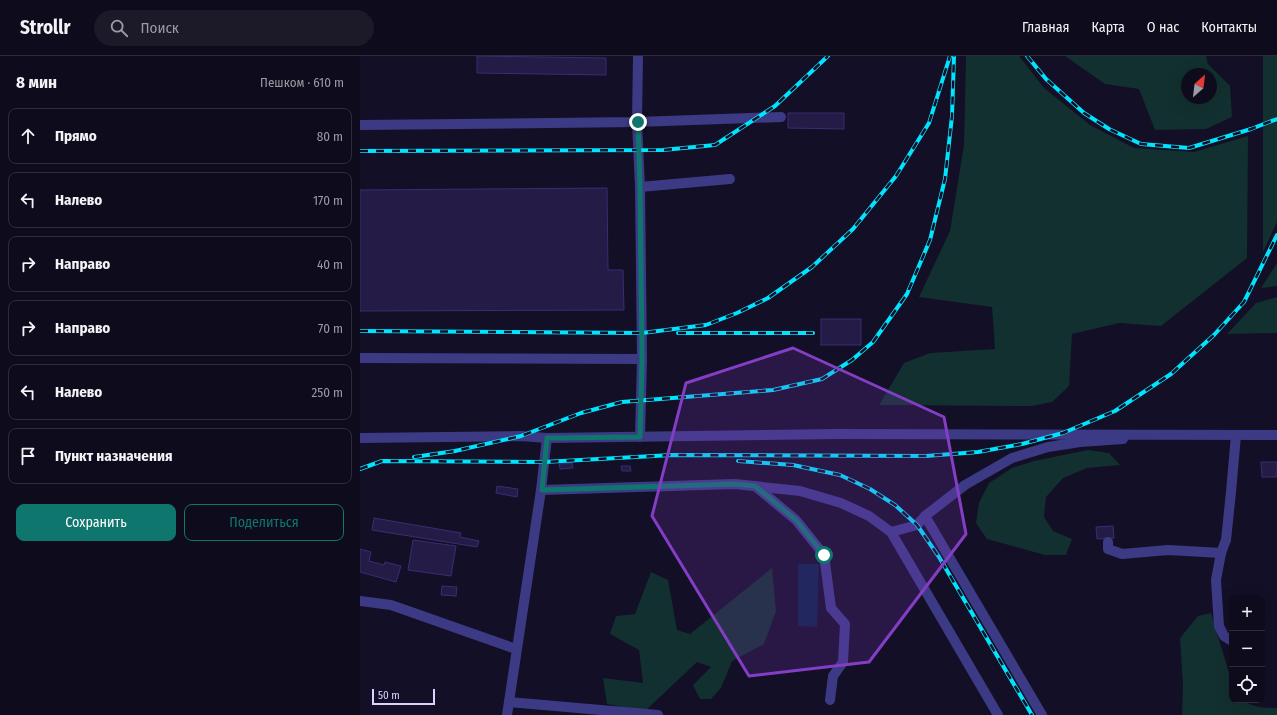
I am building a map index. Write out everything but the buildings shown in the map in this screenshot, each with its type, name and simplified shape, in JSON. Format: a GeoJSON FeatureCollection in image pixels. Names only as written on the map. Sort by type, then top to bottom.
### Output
{"type":"FeatureCollection","features":[{"type":"Feature","properties":{"kind":"street"},"geometry":{"type":"LineString","coordinates":[[638,56],[642,359],[640,437]]}},
{"type":"Feature","properties":{"kind":"street"},"geometry":{"type":"LineString","coordinates":[[360,125],[638,122],[781,117]]}},
{"type":"Feature","properties":{"kind":"street"},"geometry":{"type":"LineString","coordinates":[[640,187],[730,179]]}},
{"type":"Feature","properties":{"kind":"street"},"geometry":{"type":"LineString","coordinates":[[360,358],[642,359]]}},
{"type":"Feature","properties":{"kind":"street"},"geometry":{"type":"LineString","coordinates":[[360,438],[521,436],[547,438],[836,434],[1277,435]]}},
{"type":"Feature","properties":{"kind":"street"},"geometry":{"type":"LineString","coordinates":[[891,532],[917,525],[925,516],[965,485],[1012,458],[1054,446],[1080,442],[1113,441],[1154,434]]}},
{"type":"Feature","properties":{"kind":"street"},"geometry":{"type":"LineString","coordinates":[[1229,639],[1224,636],[1219,626],[1216,580],[1221,552],[1226,540],[1236,435]]}},
{"type":"Feature","properties":{"kind":"street"},"geometry":{"type":"LineString","coordinates":[[507,715],[516,649],[542,490],[547,438]]}},
{"type":"Feature","properties":{"kind":"street"},"geometry":{"type":"LineString","coordinates":[[542,490],[735,484],[800,491],[840,503],[869,516],[891,532],[998,715]]}},
{"type":"Feature","properties":{"kind":"street"},"geometry":{"type":"LineString","coordinates":[[755,486],[796,520],[824,555],[831,608],[845,624],[842,662],[833,676],[830,700]]}},
{"type":"Feature","properties":{"kind":"street"},"geometry":{"type":"LineString","coordinates":[[925,516],[1042,715]]}},
{"type":"Feature","properties":{"kind":"street"},"geometry":{"type":"LineString","coordinates":[[1108,542],[1108,549],[1122,554],[1168,550],[1221,552]]}},
{"type":"Feature","properties":{"kind":"street"},"geometry":{"type":"LineString","coordinates":[[360,601],[391,605],[516,649]]}},
{"type":"Feature","properties":{"kind":"street"},"geometry":{"type":"LineString","coordinates":[[509,702],[658,715]]}},
{"type":"Feature","properties":{"kind":"highlighted area"},"geometry":{"type":"Polygon","coordinates":[[[793,348],[944,417],[966,534],[869,662],[749,676],[652,516],[686,383],[793,348]]]}},
{"type":"Feature","properties":{"kind":"green space"},"geometry":{"type":"Polygon","coordinates":[[[966,56],[1019,56],[1044,88],[1090,125],[1134,148],[1194,152],[1248,136],[1247,258],[1161,326],[1119,323],[1072,334],[1069,386],[1052,402],[1032,406],[879,405],[904,363],[930,353],[995,349],[992,307],[919,297],[950,231],[964,145],[966,56]]]}},
{"type":"Feature","properties":{"kind":"green space"},"geometry":{"type":"Polygon","coordinates":[[[1065,56],[1206,56],[1208,64],[1212,68],[1181,68],[1181,104],[1217,104],[1217,73],[1230,86],[1232,117],[1206,129],[1155,130],[1139,89],[1105,84],[1065,56]]]}},
{"type":"Feature","properties":{"kind":"green space"},"geometry":{"type":"Polygon","coordinates":[[[1263,56],[1277,56],[1277,222],[1263,252],[1263,56]]]}},
{"type":"Feature","properties":{"kind":"green space"},"geometry":{"type":"Polygon","coordinates":[[[1277,263],[1277,286],[1261,288],[1277,263]]]}},
{"type":"Feature","properties":{"kind":"green space"},"geometry":{"type":"Polygon","coordinates":[[[1277,297],[1277,333],[1227,334],[1256,303],[1277,297]]]}},
{"type":"Feature","properties":{"kind":"green space"},"geometry":{"type":"Polygon","coordinates":[[[1088,450],[1109,453],[1120,465],[1087,468],[1063,478],[1046,497],[1044,517],[1053,531],[1072,539],[1066,555],[1045,555],[987,539],[976,523],[979,503],[989,483],[1012,468],[1034,461],[1088,450]]]}},
{"type":"Feature","properties":{"kind":"green space"},"geometry":{"type":"Polygon","coordinates":[[[772,568],[776,611],[764,644],[732,661],[721,688],[711,699],[700,699],[693,685],[711,667],[697,662],[645,711],[607,704],[603,678],[643,683],[639,650],[610,634],[616,616],[635,614],[651,572],[668,580],[677,630],[690,634],[772,568]]]}},
{"type":"Feature","properties":{"kind":"green space"},"geometry":{"type":"Polygon","coordinates":[[[1211,613],[1229,673],[1229,703],[1247,703],[1259,707],[1277,708],[1277,715],[1182,715],[1183,685],[1180,638],[1198,616],[1211,613]]]}},
{"type":"Feature","properties":{"kind":"water"},"geometry":{"type":"Polygon","coordinates":[[[798,564],[819,564],[817,627],[798,626],[798,564]]]}},
{"type":"Feature","properties":{"kind":"railway"},"geometry":{"type":"LineString","coordinates":[[360,151],[663,150],[715,145],[775,106],[828,56]]}},
{"type":"Feature","properties":{"kind":"railway"},"geometry":{"type":"LineString","coordinates":[[360,331],[642,333],[706,325],[737,313],[768,298],[812,267],[853,229],[896,176],[929,123],[950,56]]}},
{"type":"Feature","properties":{"kind":"railway"},"geometry":{"type":"LineString","coordinates":[[414,457],[455,451],[521,436],[581,413],[622,402],[773,390],[822,379],[852,360],[873,342],[907,294],[930,240],[945,179],[952,116],[954,56]]}},
{"type":"Feature","properties":{"kind":"railway"},"geometry":{"type":"LineString","coordinates":[[1027,56],[1046,79],[1084,113],[1109,129],[1141,144],[1189,148],[1251,129],[1277,119]]}},
{"type":"Feature","properties":{"kind":"railway"},"geometry":{"type":"LineString","coordinates":[[360,469],[382,461],[544,462],[672,455],[926,456],[978,452],[1022,444],[1063,433],[1115,411],[1171,374],[1214,335],[1244,302],[1277,235]]}},
{"type":"Feature","properties":{"kind":"railway"},"geometry":{"type":"LineString","coordinates":[[678,333],[813,333]]}},
{"type":"Feature","properties":{"kind":"railway"},"geometry":{"type":"LineString","coordinates":[[738,461],[793,465],[840,475],[870,489],[895,505],[917,525],[939,557],[1032,715]]}},
{"type":"Feature","properties":{"kind":"route"},"geometry":{"type":"LineString","coordinates":[[638,122],[642,359],[640,437],[547,438],[542,490],[735,484],[755,486],[796,520],[824,555]]}}]}
